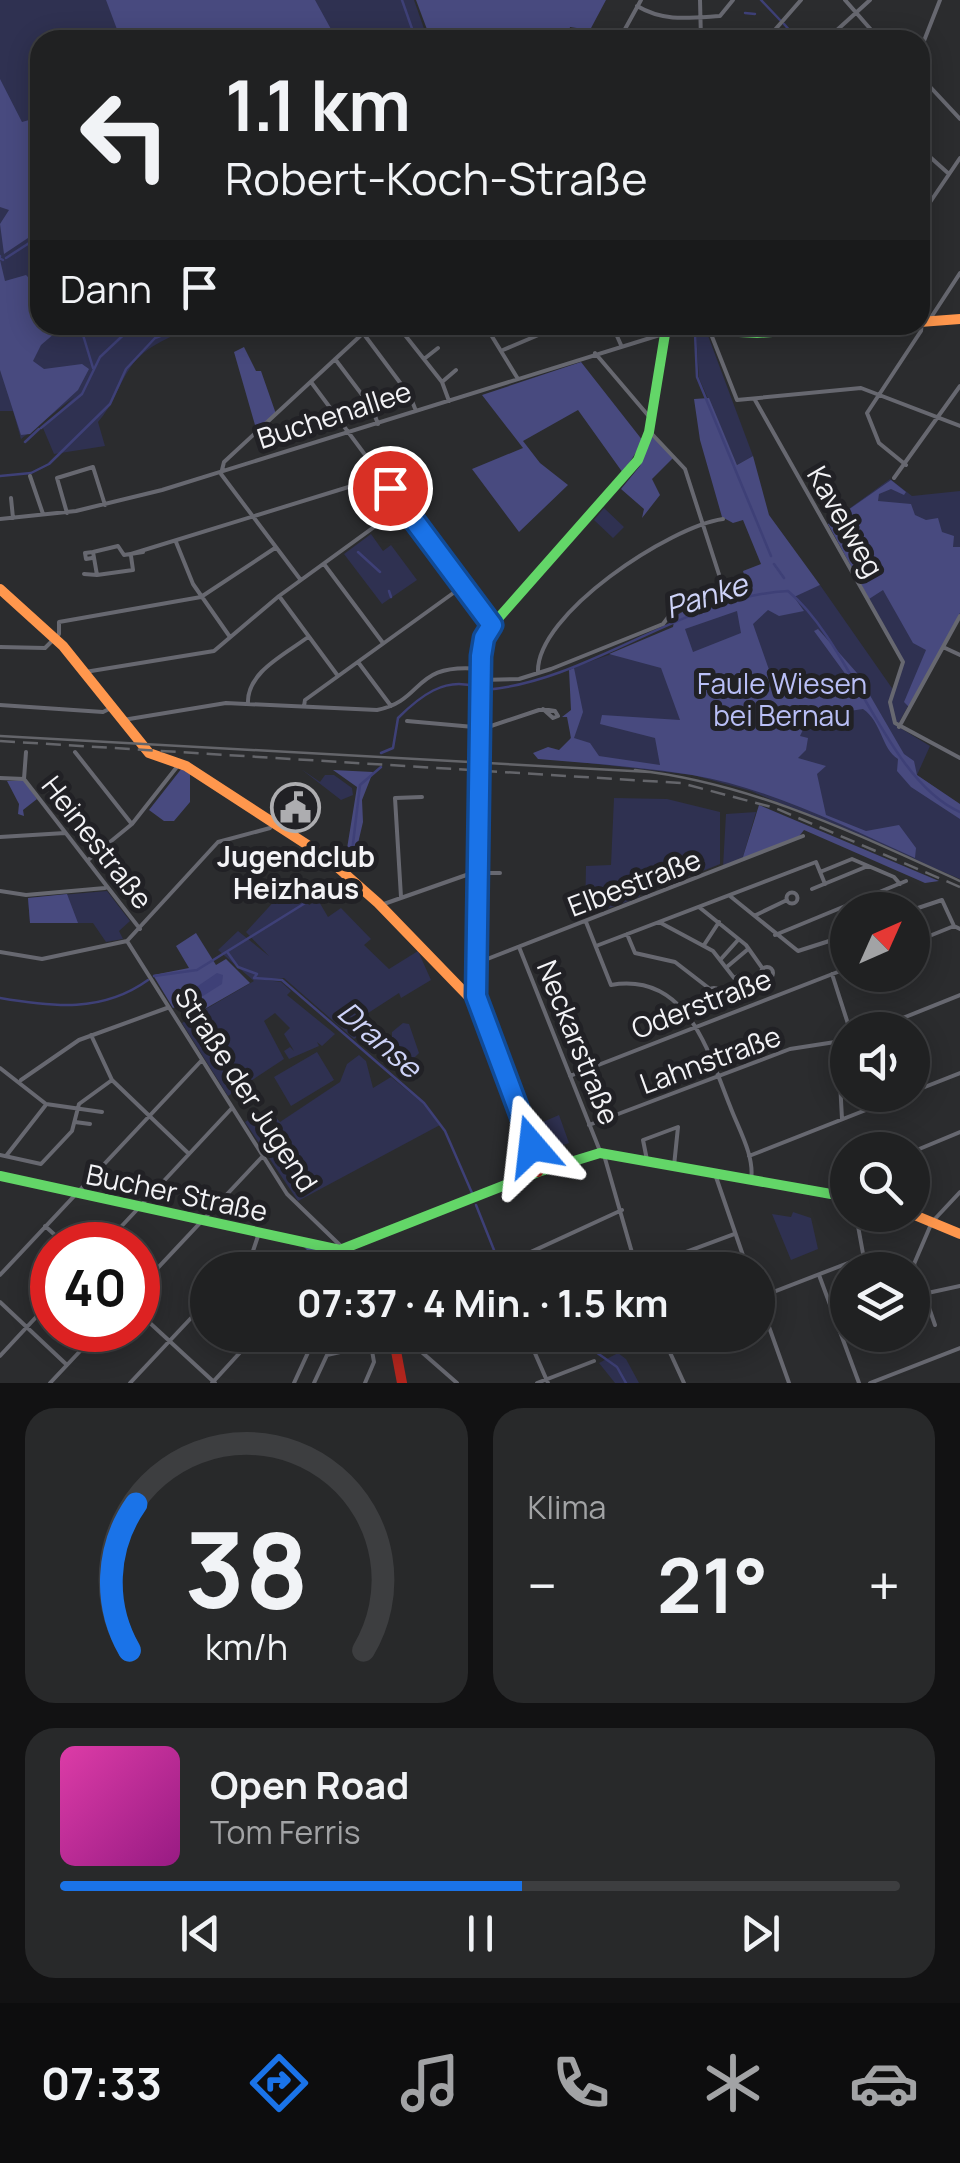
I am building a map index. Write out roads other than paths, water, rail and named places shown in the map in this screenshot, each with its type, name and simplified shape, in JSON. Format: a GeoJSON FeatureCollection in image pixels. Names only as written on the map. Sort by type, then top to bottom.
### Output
{"type":"FeatureCollection","features":[{"type":"Feature","properties":{"kind":"street"},"geometry":{"type":"LineString","coordinates":[[700,0],[701,30]]}},
{"type":"Feature","properties":{"kind":"street"},"geometry":{"type":"LineString","coordinates":[[624,30],[639,3],[658,19],[720,16],[733,0]]}},
{"type":"Feature","properties":{"kind":"street"},"geometry":{"type":"LineString","coordinates":[[775,30],[801,0]]}},
{"type":"Feature","properties":{"kind":"street"},"geometry":{"type":"LineString","coordinates":[[845,0],[871,30]]}},
{"type":"Feature","properties":{"kind":"street"},"geometry":{"type":"LineString","coordinates":[[838,30],[870,0]]}},
{"type":"Feature","properties":{"kind":"street"},"geometry":{"type":"LineString","coordinates":[[928,30],[940,0]]}},
{"type":"Feature","properties":{"kind":"street"},"geometry":{"type":"LineString","coordinates":[[930,87],[960,119]]}},
{"type":"Feature","properties":{"kind":"street"},"geometry":{"type":"LineString","coordinates":[[930,157],[950,174]]}},
{"type":"Feature","properties":{"kind":"street"},"geometry":{"type":"LineString","coordinates":[[930,202],[960,158]]}},
{"type":"Feature","properties":{"kind":"street"},"geometry":{"type":"LineString","coordinates":[[930,314],[960,272]]}},
{"type":"Feature","properties":{"kind":"street"},"geometry":{"type":"LineString","coordinates":[[930,322],[960,319]]}},
{"type":"Feature","properties":{"kind":"street"},"geometry":{"type":"LineString","coordinates":[[301,581],[221,474],[224,462],[362,335]]}},
{"type":"Feature","properties":{"kind":"street"},"geometry":{"type":"LineString","coordinates":[[365,335],[410,396],[416,412]]}},
{"type":"Feature","properties":{"kind":"street"},"geometry":{"type":"LineString","coordinates":[[493,335],[518,379]]}},
{"type":"Feature","properties":{"kind":"street"},"geometry":{"type":"LineString","coordinates":[[503,350],[538,335]]}},
{"type":"Feature","properties":{"kind":"street"},"geometry":{"type":"LineString","coordinates":[[616,335],[621,345]]}},
{"type":"Feature","properties":{"kind":"street","name":"Buchenallee"},"geometry":{"type":"LineString","coordinates":[[0,520],[105,505],[221,474],[649,335]]}},
{"type":"Feature","properties":{"kind":"street"},"geometry":{"type":"LineString","coordinates":[[536,1166],[520,1105],[477,1000],[482,645],[492,625],[623,480],[650,426],[665,335]]}},
{"type":"Feature","properties":{"kind":"street","name":"Kavelweg"},"geometry":{"type":"LineString","coordinates":[[710,335],[732,395],[737,400],[755,400],[903,662],[890,702],[899,727]]}},
{"type":"Feature","properties":{"kind":"street"},"geometry":{"type":"LineString","coordinates":[[906,465],[879,443],[867,416],[919,335]]}},
{"type":"Feature","properties":{"kind":"street"},"geometry":{"type":"LineString","coordinates":[[406,336],[442,382],[449,401]]}},
{"type":"Feature","properties":{"kind":"street"},"geometry":{"type":"LineString","coordinates":[[424,358],[438,348]]}},
{"type":"Feature","properties":{"kind":"street"},"geometry":{"type":"LineString","coordinates":[[123,720],[226,703],[370,711],[391,706],[443,667],[481,675],[538,674],[663,624],[679,603],[724,590],[685,470],[595,353]]}},
{"type":"Feature","properties":{"kind":"street"},"geometry":{"type":"LineString","coordinates":[[335,358],[372,408],[378,424]]}},
{"type":"Feature","properties":{"kind":"street"},"geometry":{"type":"LineString","coordinates":[[442,382],[456,370]]}},
{"type":"Feature","properties":{"kind":"street"},"geometry":{"type":"LineString","coordinates":[[311,382],[492,625]]}},
{"type":"Feature","properties":{"kind":"street"},"geometry":{"type":"LineString","coordinates":[[894,478],[960,386]]}},
{"type":"Feature","properties":{"kind":"street"},"geometry":{"type":"LineString","coordinates":[[755,400],[850,388],[878,394],[960,426]]}},
{"type":"Feature","properties":{"kind":"street"},"geometry":{"type":"LineString","coordinates":[[67,512],[57,478],[93,467],[105,505]]}},
{"type":"Feature","properties":{"kind":"street"},"geometry":{"type":"LineString","coordinates":[[30,476],[43,515]]}},
{"type":"Feature","properties":{"kind":"street"},"geometry":{"type":"LineString","coordinates":[[97,575],[93,555],[118,546],[123,554],[131,554],[382,477]]}},
{"type":"Feature","properties":{"kind":"street"},"geometry":{"type":"LineString","coordinates":[[11,498],[13,518]]}},
{"type":"Feature","properties":{"kind":"street"},"geometry":{"type":"LineString","coordinates":[[85,672],[214,651],[280,596],[404,506]]}},
{"type":"Feature","properties":{"kind":"street"},"geometry":{"type":"LineString","coordinates":[[538,674],[546,643],[566,616],[614,575],[702,522],[723,519]]}},
{"type":"Feature","properties":{"kind":"street"},"geometry":{"type":"LineString","coordinates":[[176,542],[201,598],[232,639]]}},
{"type":"Feature","properties":{"kind":"street"},"geometry":{"type":"LineString","coordinates":[[0,647],[45,648],[56,638],[60,622],[201,598],[276,547]]}},
{"type":"Feature","properties":{"kind":"street"},"geometry":{"type":"LineString","coordinates":[[84,574],[133,570],[131,554]]}},
{"type":"Feature","properties":{"kind":"street"},"geometry":{"type":"LineString","coordinates":[[324,564],[383,644]]}},
{"type":"Feature","properties":{"kind":"street"},"geometry":{"type":"LineString","coordinates":[[304,707],[306,700],[463,586]]}},
{"type":"Feature","properties":{"kind":"street"},"geometry":{"type":"LineString","coordinates":[[2,593],[56,638],[148,753],[180,764],[347,873],[469,998],[477,1000]]}},
{"type":"Feature","properties":{"kind":"street"},"geometry":{"type":"LineString","coordinates":[[280,596],[338,676]]}},
{"type":"Feature","properties":{"kind":"street"},"geometry":{"type":"LineString","coordinates":[[960,616],[899,727],[960,758]]}},
{"type":"Feature","properties":{"kind":"street"},"geometry":{"type":"LineString","coordinates":[[248,704],[248,690],[261,672],[309,636]]}},
{"type":"Feature","properties":{"kind":"street"},"geometry":{"type":"LineString","coordinates":[[944,646],[960,654]]}},
{"type":"Feature","properties":{"kind":"street"},"geometry":{"type":"LineString","coordinates":[[358,662],[391,706]]}},
{"type":"Feature","properties":{"kind":"street"},"geometry":{"type":"LineString","coordinates":[[0,705],[103,712],[113,707]]}},
{"type":"Feature","properties":{"kind":"street"},"geometry":{"type":"LineString","coordinates":[[407,721],[479,726],[507,723],[544,710]]}},
{"type":"Feature","properties":{"kind":"street","name":"Heinestraße"},"geometry":{"type":"LineString","coordinates":[[26,752],[24,779],[140,929]]}},
{"type":"Feature","properties":{"kind":"street"},"geometry":{"type":"LineString","coordinates":[[74,752],[132,824]]}},
{"type":"Feature","properties":{"kind":"street"},"geometry":{"type":"LineString","coordinates":[[87,861],[132,824],[180,764]]}},
{"type":"Feature","properties":{"kind":"street","name":"Heinestraße"},"geometry":{"type":"LineString","coordinates":[[0,778],[24,779]]}},
{"type":"Feature","properties":{"kind":"street"},"geometry":{"type":"LineString","coordinates":[[400,896],[396,798],[422,797]]}},
{"type":"Feature","properties":{"kind":"street"},"geometry":{"type":"LineString","coordinates":[[0,952],[42,959],[127,941],[218,842],[270,828],[274,822]]}},
{"type":"Feature","properties":{"kind":"street"},"geometry":{"type":"LineString","coordinates":[[0,838],[64,833]]}},
{"type":"Feature","properties":{"kind":"street","name":"Elbestraße"},"geometry":{"type":"LineString","coordinates":[[477,963],[803,836]]}},
{"type":"Feature","properties":{"kind":"street"},"geometry":{"type":"LineString","coordinates":[[775,935],[903,882],[852,859],[820,872]]}},
{"type":"Feature","properties":{"kind":"street"},"geometry":{"type":"LineString","coordinates":[[596,946],[816,862],[825,884]]}},
{"type":"Feature","properties":{"kind":"street"},"geometry":{"type":"LineString","coordinates":[[812,888],[869,866]]}},
{"type":"Feature","properties":{"kind":"street"},"geometry":{"type":"LineString","coordinates":[[380,905],[478,873],[500,873]]}},
{"type":"Feature","properties":{"kind":"street"},"geometry":{"type":"LineString","coordinates":[[0,892],[26,895],[108,888]]}},
{"type":"Feature","properties":{"kind":"street"},"geometry":{"type":"LineString","coordinates":[[729,895],[775,935],[801,951],[830,941]]}},
{"type":"Feature","properties":{"kind":"street"},"geometry":{"type":"LineString","coordinates":[[756,915],[787,900]]}},
{"type":"Feature","properties":{"kind":"street"},"geometry":{"type":"LineString","coordinates":[[930,904],[940,900],[957,928],[930,936]]}},
{"type":"Feature","properties":{"kind":"street"},"geometry":{"type":"LineString","coordinates":[[698,907],[740,939],[763,968]]}},
{"type":"Feature","properties":{"kind":"street"},"geometry":{"type":"LineString","coordinates":[[586,922],[611,985],[657,990],[676,1002],[698,1026],[749,1156],[751,1180]]}},
{"type":"Feature","properties":{"kind":"street"},"geometry":{"type":"LineString","coordinates":[[659,922],[704,945],[722,959],[734,978],[742,974]]}},
{"type":"Feature","properties":{"kind":"street"},"geometry":{"type":"LineString","coordinates":[[704,945],[719,922]]}},
{"type":"Feature","properties":{"kind":"street"},"geometry":{"type":"LineString","coordinates":[[627,934],[635,953],[675,962],[710,989]]}},
{"type":"Feature","properties":{"kind":"street"},"geometry":{"type":"LineString","coordinates":[[722,959],[740,939]]}},
{"type":"Feature","properties":{"kind":"street","name":"Straße der Jugend"},"geometry":{"type":"LineString","coordinates":[[127,941],[287,1194],[345,1250]]}},
{"type":"Feature","properties":{"kind":"street","name":"Neckarstraße"},"geometry":{"type":"LineString","coordinates":[[520,947],[602,1153],[632,1252]]}},
{"type":"Feature","properties":{"kind":"street"},"geometry":{"type":"LineString","coordinates":[[728,966],[749,948]]}},
{"type":"Feature","properties":{"kind":"street","name":"Oderstraße"},"geometry":{"type":"LineString","coordinates":[[570,1076],[830,975]]}},
{"type":"Feature","properties":{"kind":"street"},"geometry":{"type":"LineString","coordinates":[[919,1012],[960,996]]}},
{"type":"Feature","properties":{"kind":"street"},"geometry":{"type":"LineString","coordinates":[[21,1080],[53,1054],[91,1035],[136,1023],[169,1008]]}},
{"type":"Feature","properties":{"kind":"street"},"geometry":{"type":"LineString","coordinates":[[91,1035],[112,1080],[188,1154]]}},
{"type":"Feature","properties":{"kind":"street","name":"Lahnstraße"},"geometry":{"type":"LineString","coordinates":[[589,1125],[790,1049],[830,1043]]}},
{"type":"Feature","properties":{"kind":"street"},"geometry":{"type":"LineString","coordinates":[[49,1222],[202,1060]]}},
{"type":"Feature","properties":{"kind":"street"},"geometry":{"type":"LineString","coordinates":[[0,1068],[21,1080],[46,1104],[102,1112]]}},
{"type":"Feature","properties":{"kind":"street"},"geometry":{"type":"LineString","coordinates":[[930,1085],[960,1073]]}},
{"type":"Feature","properties":{"kind":"street"},"geometry":{"type":"LineString","coordinates":[[46,1104],[3,1155],[40,1164],[72,1131],[76,1108],[112,1080]]}},
{"type":"Feature","properties":{"kind":"street"},"geometry":{"type":"LineString","coordinates":[[125,1222],[232,1108]]}},
{"type":"Feature","properties":{"kind":"street"},"geometry":{"type":"LineString","coordinates":[[842,1112],[842,1120]]}},
{"type":"Feature","properties":{"kind":"street"},"geometry":{"type":"LineString","coordinates":[[749,1156],[862,1112]]}},
{"type":"Feature","properties":{"kind":"street"},"geometry":{"type":"LineString","coordinates":[[74,1122],[90,1124]]}},
{"type":"Feature","properties":{"kind":"street"},"geometry":{"type":"LineString","coordinates":[[647,1160],[644,1140],[678,1127],[674,1166]]}},
{"type":"Feature","properties":{"kind":"street"},"geometry":{"type":"LineString","coordinates":[[930,1144],[960,1132]]}},
{"type":"Feature","properties":{"kind":"street"},"geometry":{"type":"LineString","coordinates":[[345,1250],[511,1183],[536,1166],[602,1153],[830,1194]]}},
{"type":"Feature","properties":{"kind":"street"},"geometry":{"type":"LineString","coordinates":[[160,1266],[262,1157]]}},
{"type":"Feature","properties":{"kind":"street"},"geometry":{"type":"LineString","coordinates":[[715,1174],[741,1252]]}},
{"type":"Feature","properties":{"kind":"street","name":"Bucher Straße"},"geometry":{"type":"LineString","coordinates":[[0,1176],[345,1250]]}},
{"type":"Feature","properties":{"kind":"street"},"geometry":{"type":"LineString","coordinates":[[919,1252],[932,1222],[960,1192]]}},
{"type":"Feature","properties":{"kind":"street"},"geometry":{"type":"LineString","coordinates":[[531,1252],[622,1210]]}},
{"type":"Feature","properties":{"kind":"street"},"geometry":{"type":"LineString","coordinates":[[932,1222],[960,1234]]}},
{"type":"Feature","properties":{"kind":"street"},"geometry":{"type":"LineString","coordinates":[[253,1250],[259,1233]]}},
{"type":"Feature","properties":{"kind":"street"},"geometry":{"type":"LineString","coordinates":[[686,1252],[734,1234]]}},
{"type":"Feature","properties":{"kind":"street"},"geometry":{"type":"LineString","coordinates":[[0,1275],[30,1242]]}},
{"type":"Feature","properties":{"kind":"street"},"geometry":{"type":"LineString","coordinates":[[775,1291],[830,1270]]}},
{"type":"Feature","properties":{"kind":"street"},"geometry":{"type":"LineString","coordinates":[[819,1274],[859,1383]]}},
{"type":"Feature","properties":{"kind":"street"},"geometry":{"type":"LineString","coordinates":[[930,1292],[960,1286]]}},
{"type":"Feature","properties":{"kind":"street"},"geometry":{"type":"LineString","coordinates":[[0,1302],[67,1364]]}},
{"type":"Feature","properties":{"kind":"street"},"geometry":{"type":"LineString","coordinates":[[930,1313],[934,1324]]}},
{"type":"Feature","properties":{"kind":"street"},"geometry":{"type":"LineString","coordinates":[[130,1383],[190,1319]]}},
{"type":"Feature","properties":{"kind":"street"},"geometry":{"type":"LineString","coordinates":[[0,1356],[30,1324]]}},
{"type":"Feature","properties":{"kind":"street"},"geometry":{"type":"LineString","coordinates":[[160,1333],[213,1383],[241,1352]]}},
{"type":"Feature","properties":{"kind":"street"},"geometry":{"type":"LineString","coordinates":[[775,1345],[789,1383]]}},
{"type":"Feature","properties":{"kind":"street"},"geometry":{"type":"LineString","coordinates":[[870,1383],[960,1348]]}},
{"type":"Feature","properties":{"kind":"street"},"geometry":{"type":"LineString","coordinates":[[50,1383],[79,1352]]}},
{"type":"Feature","properties":{"kind":"street"},"geometry":{"type":"LineString","coordinates":[[294,1383],[308,1352]]}},
{"type":"Feature","properties":{"kind":"street"},"geometry":{"type":"LineString","coordinates":[[314,1383],[327,1355],[340,1352]]}},
{"type":"Feature","properties":{"kind":"street"},"geometry":{"type":"LineString","coordinates":[[365,1383],[374,1362],[372,1352]]}},
{"type":"Feature","properties":{"kind":"street"},"geometry":{"type":"LineString","coordinates":[[396,1352],[402,1383]]}},
{"type":"Feature","properties":{"kind":"street"},"geometry":{"type":"LineString","coordinates":[[422,1352],[457,1383]]}},
{"type":"Feature","properties":{"kind":"street"},"geometry":{"type":"LineString","coordinates":[[535,1352],[548,1381]]}},
{"type":"Feature","properties":{"kind":"street"},"geometry":{"type":"LineString","coordinates":[[670,1352],[684,1383]]}},
{"type":"Feature","properties":{"kind":"street"},"geometry":{"type":"LineString","coordinates":[[537,1383],[594,1362]]}},
{"type":"Feature","properties":{"kind":"waterway"},"geometry":{"type":"LineString","coordinates":[[402,0],[412,30]]}},
{"type":"Feature","properties":{"kind":"waterway"},"geometry":{"type":"LineString","coordinates":[[761,0],[780,20]]}},
{"type":"Feature","properties":{"kind":"waterway"},"geometry":{"type":"LineString","coordinates":[[745,13],[755,14]]}},
{"type":"Feature","properties":{"kind":"waterway"},"geometry":{"type":"LineString","coordinates":[[784,24],[789,30]]}},
{"type":"Feature","properties":{"kind":"waterway"},"geometry":{"type":"LineString","coordinates":[[6,258],[30,242]]}},
{"type":"Feature","properties":{"kind":"waterway"},"geometry":{"type":"LineString","coordinates":[[83,335],[93,368]]}},
{"type":"Feature","properties":{"kind":"waterway"},"geometry":{"type":"LineString","coordinates":[[41,428],[82,394],[100,357],[123,335]]}},
{"type":"Feature","properties":{"kind":"waterway"},"geometry":{"type":"LineString","coordinates":[[0,476],[31,473],[49,464],[110,404],[126,369],[155,338],[163,335]]}},
{"type":"Feature","properties":{"kind":"waterway"},"geometry":{"type":"LineString","coordinates":[[695,335],[697,377],[771,556]]}},
{"type":"Feature","properties":{"kind":"waterway"},"geometry":{"type":"LineString","coordinates":[[25,442],[39,429]]}},
{"type":"Feature","properties":{"kind":"waterway"},"geometry":{"type":"LineString","coordinates":[[358,552],[380,572]]}},
{"type":"Feature","properties":{"kind":"waterway"},"geometry":{"type":"LineString","coordinates":[[774,564],[784,578]]}},
{"type":"Feature","properties":{"kind":"waterway"},"geometry":{"type":"LineString","coordinates":[[389,591],[391,597]]}},
{"type":"Feature","properties":{"kind":"waterway","name":"Panke"},"geometry":{"type":"LineString","coordinates":[[484,690],[523,684],[561,672],[711,607],[749,596],[788,591],[811,614],[831,643],[911,771],[934,795],[960,812]]}},
{"type":"Feature","properties":{"kind":"waterway","name":"Panke"},"geometry":{"type":"LineString","coordinates":[[381,753],[393,748],[398,718],[424,696],[454,684],[476,687]]}},
{"type":"Feature","properties":{"kind":"waterway","name":"Panke"},"geometry":{"type":"LineString","coordinates":[[154,976],[197,970],[339,882],[350,869],[360,785],[381,767]]}},
{"type":"Feature","properties":{"kind":"waterway","name":"Dranse"},"geometry":{"type":"LineString","coordinates":[[228,953],[238,967],[257,974],[254,978],[282,980],[424,1103],[445,1131],[472,1193]]}},
{"type":"Feature","properties":{"kind":"waterway","name":"Panke"},"geometry":{"type":"LineString","coordinates":[[0,998],[39,1004],[95,1003],[131,991],[148,980]]}},
{"type":"Feature","properties":{"kind":"waterway","name":"Dranse"},"geometry":{"type":"LineString","coordinates":[[476,1205],[495,1252]]}},
{"type":"Feature","properties":{"kind":"waterway","name":"Dranse"},"geometry":{"type":"LineString","coordinates":[[596,1352],[617,1367],[626,1383]]}},
{"type":"Feature","properties":{"kind":"tram line"},"geometry":{"type":"LineString","coordinates":[[0,736],[650,772]]}},
{"type":"Feature","properties":{"kind":"tram line"},"geometry":{"type":"LineString","coordinates":[[635,770],[720,786],[802,812],[960,881]]}},
{"type":"Feature","properties":{"kind":"railway"},"geometry":{"type":"LineString","coordinates":[[0,741],[681,783],[775,808],[960,887]]}},
{"type":"Feature","properties":{"kind":"place","name":"Jugendclub Heizhaus"},"geometry":{"type":"Point","coordinates":[296,808]}},
{"type":"Feature","properties":{"kind":"park label","name":"Faule Wiesen bei Bernau"},"geometry":{"type":"Point","coordinates":[782,699]}}]}
